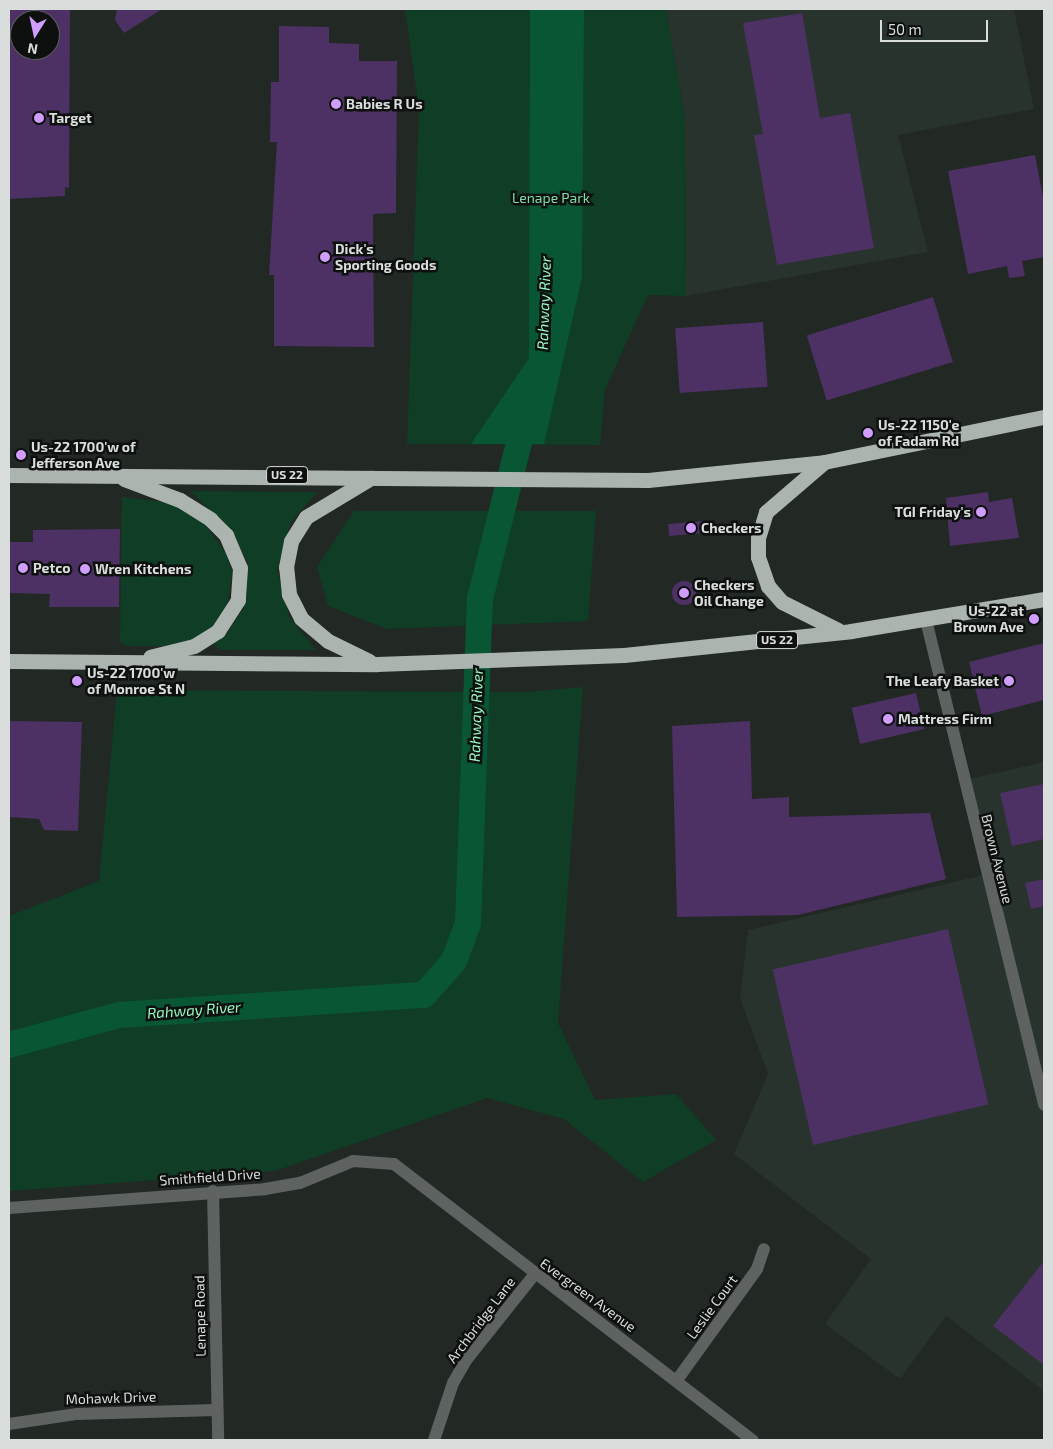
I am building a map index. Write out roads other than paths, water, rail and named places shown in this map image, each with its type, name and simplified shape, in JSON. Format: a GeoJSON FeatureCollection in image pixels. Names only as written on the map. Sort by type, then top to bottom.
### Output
{"type":"FeatureCollection","features":[{"type":"Feature","properties":{"kind":"highway","name":"US 22"},"geometry":{"type":"LineString","coordinates":[[9,475],[372,477],[526,480],[667,479],[824,462],[1044,417]]}},
{"type":"Feature","properties":{"kind":"highway"},"geometry":{"type":"LineString","coordinates":[[824,462],[766,512],[758,538],[758,557],[768,586],[782,602],[804,617],[844,632]]}},
{"type":"Feature","properties":{"kind":"highway"},"geometry":{"type":"LineString","coordinates":[[113,475],[180,500],[210,519],[232,545],[240,574],[234,608],[218,631],[183,649],[129,662]]}},
{"type":"Feature","properties":{"kind":"highway"},"geometry":{"type":"LineString","coordinates":[[372,477],[306,517],[291,541],[286,576],[292,603],[308,626],[338,647],[377,664]]}},
{"type":"Feature","properties":{"kind":"highway","name":"US 22"},"geometry":{"type":"LineString","coordinates":[[9,661],[377,664],[444,663],[661,652],[844,632],[926,620],[1044,599]]}},
{"type":"Feature","properties":{"kind":"street","name":"Brown Avenue"},"geometry":{"type":"LineString","coordinates":[[926,620],[1044,1105]]}},
{"type":"Feature","properties":{"kind":"street","name":"Smithfield Drive"},"geometry":{"type":"LineString","coordinates":[[9,1208],[283,1187],[367,1160],[407,1171]]}},
{"type":"Feature","properties":{"kind":"street","name":"Evergreen Avenue"},"geometry":{"type":"LineString","coordinates":[[407,1171],[534,1275],[677,1380],[753,1440]]}},
{"type":"Feature","properties":{"kind":"street","name":"Lenape Road"},"geometry":{"type":"LineString","coordinates":[[213,1191],[218,1440]]}},
{"type":"Feature","properties":{"kind":"street","name":"Leslie Court"},"geometry":{"type":"LineString","coordinates":[[677,1380],[758,1269],[764,1249]]}},
{"type":"Feature","properties":{"kind":"street","name":"Archbridge Lane"},"geometry":{"type":"LineString","coordinates":[[434,1440],[453,1383],[467,1359],[534,1275]]}},
{"type":"Feature","properties":{"kind":"street","name":"Mohawk Drive"},"geometry":{"type":"LineString","coordinates":[[9,1424],[77,1414],[216,1410]]}},
{"type":"Feature","properties":{"kind":"water"},"geometry":{"type":"Polygon","coordinates":[[[530,9],[584,9],[582,277],[544,444],[471,444],[529,358],[530,9]]]}},
{"type":"Feature","properties":{"kind":"waterway","name":"Rahway River"},"geometry":{"type":"LineString","coordinates":[[9,1045],[119,1015],[424,995],[454,961],[468,923],[480,599],[527,411]]}},
{"type":"Feature","properties":{"kind":"place","name":"Babies R Us"},"geometry":{"type":"Point","coordinates":[336,104]}},
{"type":"Feature","properties":{"kind":"place","name":"Target"},"geometry":{"type":"Point","coordinates":[39,118]}},
{"type":"Feature","properties":{"kind":"place","name":"Dick's Sporting Goods"},"geometry":{"type":"Point","coordinates":[325,257]}},
{"type":"Feature","properties":{"kind":"place","name":"Us-22 1150'e of Fadam Rd"},"geometry":{"type":"Point","coordinates":[868,433]}},
{"type":"Feature","properties":{"kind":"place","name":"Us-22 1700'w of Jefferson Ave"},"geometry":{"type":"Point","coordinates":[21,455]}},
{"type":"Feature","properties":{"kind":"place","name":"TGI Friday's"},"geometry":{"type":"Point","coordinates":[981,512]}},
{"type":"Feature","properties":{"kind":"place","name":"Checkers"},"geometry":{"type":"Point","coordinates":[691,528]}},
{"type":"Feature","properties":{"kind":"place","name":"Petco"},"geometry":{"type":"Point","coordinates":[23,568]}},
{"type":"Feature","properties":{"kind":"place","name":"Wren Kitchens"},"geometry":{"type":"Point","coordinates":[85,569]}},
{"type":"Feature","properties":{"kind":"place","name":"Checkers Oil Change"},"geometry":{"type":"Point","coordinates":[684,593]}},
{"type":"Feature","properties":{"kind":"place","name":"Us-22 at Brown Ave"},"geometry":{"type":"Point","coordinates":[1034,619]}},
{"type":"Feature","properties":{"kind":"place","name":"Us-22 1700'w of Monroe St N"},"geometry":{"type":"Point","coordinates":[77,681]}},
{"type":"Feature","properties":{"kind":"place","name":"The Leafy Basket"},"geometry":{"type":"Point","coordinates":[1009,681]}},
{"type":"Feature","properties":{"kind":"place","name":"Mattress Firm"},"geometry":{"type":"Point","coordinates":[888,719]}},
{"type":"Feature","properties":{"kind":"park label","name":"Lenape Park"},"geometry":{"type":"Point","coordinates":[551,198]}}]}
